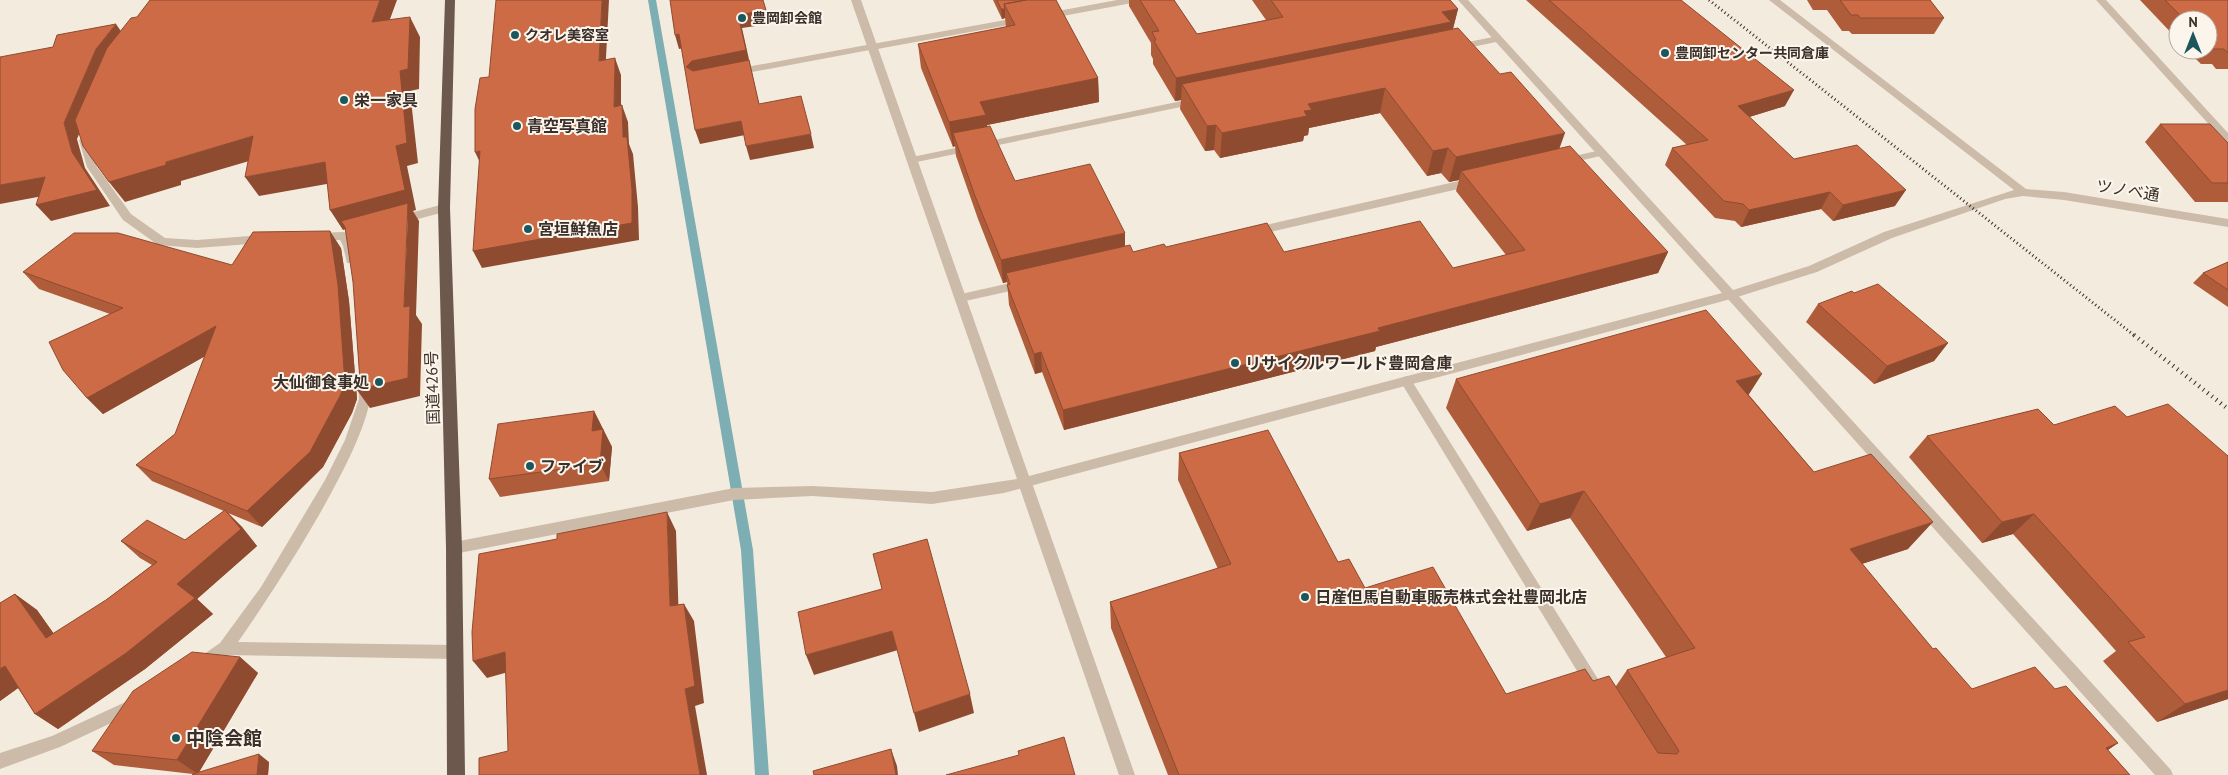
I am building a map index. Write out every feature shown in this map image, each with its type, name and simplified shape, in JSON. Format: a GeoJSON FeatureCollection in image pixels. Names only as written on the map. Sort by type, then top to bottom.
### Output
{"type":"FeatureCollection","features":[{"type":"Feature","properties":{"kind":"highway","name":"国道426号"},"geometry":{"type":"LineString","coordinates":[[450,0],[444,208],[454,548],[456,775]]}},
{"type":"Feature","properties":{"kind":"street"},"geometry":{"type":"LineString","coordinates":[[856,0],[1127,775]]}},
{"type":"Feature","properties":{"kind":"street"},"geometry":{"type":"LineString","coordinates":[[726,74],[826,54],[872,48],[1132,0]]}},
{"type":"Feature","properties":{"kind":"street"},"geometry":{"type":"LineString","coordinates":[[1462,0],[2165,775]]}},
{"type":"Feature","properties":{"kind":"street"},"geometry":{"type":"LineString","coordinates":[[1774,0],[2023,192]]}},
{"type":"Feature","properties":{"kind":"street"},"geometry":{"type":"LineString","coordinates":[[2101,0],[2228,139]]}},
{"type":"Feature","properties":{"kind":"street"},"geometry":{"type":"LineString","coordinates":[[1449,49],[1498,39]]}},
{"type":"Feature","properties":{"kind":"street"},"geometry":{"type":"LineString","coordinates":[[912,160],[1205,100]]}},
{"type":"Feature","properties":{"kind":"street"},"geometry":{"type":"LineString","coordinates":[[89,125],[84,140],[92,167],[127,217],[162,242],[197,244],[275,238]]}},
{"type":"Feature","properties":{"kind":"street"},"geometry":{"type":"LineString","coordinates":[[1553,164],[1602,153]]}},
{"type":"Feature","properties":{"kind":"street"},"geometry":{"type":"LineString","coordinates":[[1242,234],[1485,179]]}},
{"type":"Feature","properties":{"kind":"street"},"geometry":{"type":"LineString","coordinates":[[454,548],[734,494],[772,490],[812,490],[932,498],[968,494],[1025,483],[1731,295],[1813,269],[1888,235],[2003,196],[2023,192]]}},
{"type":"Feature","properties":{"kind":"street","name":"ツノベ通"},"geometry":{"type":"LineString","coordinates":[[2023,192],[2064,196],[2228,223]]}},
{"type":"Feature","properties":{"kind":"street"},"geometry":{"type":"LineString","coordinates":[[389,223],[444,208]]}},
{"type":"Feature","properties":{"kind":"street"},"geometry":{"type":"LineString","coordinates":[[304,237],[348,234],[353,274]]}},
{"type":"Feature","properties":{"kind":"street"},"geometry":{"type":"LineString","coordinates":[[960,298],[1038,281]]}},
{"type":"Feature","properties":{"kind":"street"},"geometry":{"type":"LineString","coordinates":[[192,670],[225,648],[266,591],[330,483],[351,440],[365,399],[363,369]]}},
{"type":"Feature","properties":{"kind":"street"},"geometry":{"type":"LineString","coordinates":[[1406,381],[1603,700]]}},
{"type":"Feature","properties":{"kind":"street"},"geometry":{"type":"LineString","coordinates":[[225,648],[455,652]]}},
{"type":"Feature","properties":{"kind":"street"},"geometry":{"type":"LineString","coordinates":[[0,762],[55,742],[143,701]]}},
{"type":"Feature","properties":{"kind":"building"},"geometry":{"type":"Polygon","coordinates":[[[150,0],[380,0],[372,22],[410,17],[408,69],[400,71],[407,143],[396,146],[405,190],[330,210],[325,162],[245,177],[253,136],[166,162],[166,165],[109,182],[83,146],[75,120],[107,48],[131,18],[137,17],[150,0]]]}},
{"type":"Feature","properties":{"kind":"building"},"geometry":{"type":"Polygon","coordinates":[[[496,0],[602,0],[599,61],[615,58],[614,107],[622,105],[623,137],[627,137],[632,190],[632,223],[473,251],[480,151],[475,152],[475,109],[480,78],[489,77],[496,0]]]}},
{"type":"Feature","properties":{"kind":"building"},"geometry":{"type":"Polygon","coordinates":[[[670,0],[763,0],[766,10],[738,15],[746,50],[692,61],[686,67],[693,71],[749,60],[759,104],[801,96],[811,134],[746,146],[741,121],[695,130],[679,34],[675,35],[670,0]]]}},
{"type":"Feature","properties":{"kind":"building"},"geometry":{"type":"Polygon","coordinates":[[[997,0],[1026,0],[1004,4],[1005,9],[1001,9],[997,0]]]}},
{"type":"Feature","properties":{"kind":"building"},"geometry":{"type":"Polygon","coordinates":[[[1026,0],[1056,0],[1098,78],[980,102],[986,115],[949,122],[918,44],[1015,25],[1004,4],[1026,0]]]}},
{"type":"Feature","properties":{"kind":"building"},"geometry":{"type":"Polygon","coordinates":[[[1140,0],[1174,0],[1197,34],[1283,17],[1271,0],[1450,0],[1458,9],[1442,12],[1451,22],[1176,78],[1154,41],[1156,40],[1152,32],[1159,31],[1140,0]]]}},
{"type":"Feature","properties":{"kind":"building"},"geometry":{"type":"Polygon","coordinates":[[[1549,0],[1681,0],[1794,90],[1738,106],[1794,159],[1857,145],[1906,190],[1843,205],[1830,192],[1749,210],[1743,204],[1724,201],[1672,148],[1708,140],[1549,0]]]}},
{"type":"Feature","properties":{"kind":"building"},"geometry":{"type":"Polygon","coordinates":[[[1840,0],[1930,0],[1944,18],[1860,18],[1858,15],[1851,15],[1840,0]]]}},
{"type":"Feature","properties":{"kind":"building"},"geometry":{"type":"Polygon","coordinates":[[[2165,0],[2228,0],[2228,53],[2224,49],[2218,49],[2218,10],[2175,10],[2165,0]]]}},
{"type":"Feature","properties":{"kind":"building"},"geometry":{"type":"Polygon","coordinates":[[[116,24],[96,49],[64,123],[72,152],[97,190],[36,205],[45,177],[0,185],[0,57],[53,47],[57,35],[116,24]]]}},
{"type":"Feature","properties":{"kind":"building"},"geometry":{"type":"Polygon","coordinates":[[[1458,28],[1500,74],[1511,72],[1565,133],[1456,157],[1448,148],[1433,151],[1385,88],[1308,104],[1312,110],[1304,111],[1307,116],[1222,133],[1216,125],[1207,126],[1182,84],[1458,28]]]}},
{"type":"Feature","properties":{"kind":"building"},"geometry":{"type":"Polygon","coordinates":[[[2160,124],[2210,124],[2228,143],[2228,183],[2212,183],[2160,124]]]}},
{"type":"Feature","properties":{"kind":"building"},"geometry":{"type":"Polygon","coordinates":[[[990,126],[1015,181],[1090,164],[1125,233],[1001,260],[975,196],[953,133],[990,126]]]}},
{"type":"Feature","properties":{"kind":"building"},"geometry":{"type":"Polygon","coordinates":[[[1570,146],[1668,252],[1378,328],[1380,331],[1063,410],[1041,352],[1034,354],[1007,285],[1010,284],[1006,273],[1130,245],[1133,252],[1164,244],[1166,247],[1267,223],[1284,252],[1420,221],[1453,268],[1525,250],[1461,171],[1570,146]]]}},
{"type":"Feature","properties":{"kind":"building"},"geometry":{"type":"Polygon","coordinates":[[[408,203],[404,307],[410,306],[408,378],[357,390],[360,381],[353,282],[345,227],[341,221],[408,203]]]}},
{"type":"Feature","properties":{"kind":"building"},"geometry":{"type":"Polygon","coordinates":[[[330,231],[338,285],[345,383],[310,452],[247,511],[136,465],[175,434],[216,326],[87,398],[63,370],[49,342],[123,308],[23,272],[74,233],[118,233],[232,265],[253,232],[330,231]]]}},
{"type":"Feature","properties":{"kind":"building"},"geometry":{"type":"Polygon","coordinates":[[[2228,262],[2228,290],[2203,273],[2228,262]]]}},
{"type":"Feature","properties":{"kind":"building"},"geometry":{"type":"Polygon","coordinates":[[[1878,284],[1948,343],[1887,366],[1818,304],[1852,291],[1854,293],[1878,284]]]}},
{"type":"Feature","properties":{"kind":"building"},"geometry":{"type":"Polygon","coordinates":[[[1706,310],[1762,374],[1736,381],[1814,472],[1871,454],[1933,522],[1850,549],[1933,649],[1936,648],[1972,689],[2035,667],[2055,689],[2066,686],[2118,743],[2106,748],[2130,775],[1179,775],[1110,602],[1231,564],[1179,453],[1268,430],[1338,562],[1349,559],[1365,588],[1433,567],[1506,694],[1585,669],[1593,681],[1609,676],[1658,753],[1677,754],[1679,751],[1627,670],[1695,648],[1584,491],[1540,504],[1456,379],[1706,310]]]}},
{"type":"Feature","properties":{"kind":"building"},"geometry":{"type":"Polygon","coordinates":[[[2168,404],[2228,456],[2228,690],[2185,704],[2128,642],[2145,637],[2034,514],[2002,522],[1927,436],[2038,409],[2054,425],[2115,406],[2127,417],[2168,404]]]}},
{"type":"Feature","properties":{"kind":"building"},"geometry":{"type":"Polygon","coordinates":[[[594,411],[592,431],[603,429],[600,464],[489,479],[498,424],[594,411]]]}},
{"type":"Feature","properties":{"kind":"building"},"geometry":{"type":"Polygon","coordinates":[[[225,510],[241,529],[177,584],[195,598],[125,654],[35,714],[5,666],[0,669],[0,603],[15,594],[46,638],[106,600],[157,562],[121,541],[147,520],[185,540],[225,510]]]}},
{"type":"Feature","properties":{"kind":"building"},"geometry":{"type":"Polygon","coordinates":[[[667,512],[670,606],[684,604],[695,686],[685,689],[700,775],[479,775],[479,758],[508,751],[505,652],[473,661],[472,632],[479,554],[557,539],[557,534],[667,512]]]}},
{"type":"Feature","properties":{"kind":"building"},"geometry":{"type":"Polygon","coordinates":[[[927,539],[970,694],[914,713],[892,631],[806,655],[798,612],[882,589],[873,554],[927,539]]]}},
{"type":"Feature","properties":{"kind":"building"},"geometry":{"type":"Polygon","coordinates":[[[192,652],[240,657],[177,760],[92,751],[133,691],[192,652]]]}},
{"type":"Feature","properties":{"kind":"building"},"geometry":{"type":"Polygon","coordinates":[[[1064,737],[1075,775],[946,775],[1019,755],[1018,751],[1064,737]]]}},
{"type":"Feature","properties":{"kind":"building"},"geometry":{"type":"Polygon","coordinates":[[[891,749],[896,775],[814,775],[813,771],[891,749]]]}},
{"type":"Feature","properties":{"kind":"building"},"geometry":{"type":"Polygon","coordinates":[[[259,754],[257,775],[192,775],[193,774],[259,754]]]}},
{"type":"Feature","properties":{"kind":"waterway"},"geometry":{"type":"LineString","coordinates":[[652,0],[747,550],[762,775]]}},
{"type":"Feature","properties":{"kind":"railway"},"geometry":{"type":"LineString","coordinates":[[1709,0],[2135,336]]}},
{"type":"Feature","properties":{"kind":"railway"},"geometry":{"type":"LineString","coordinates":[[2134,335],[2228,409]]}},
{"type":"Feature","properties":{"kind":"place","name":"豊岡卸会館"},"geometry":{"type":"Point","coordinates":[742,18]}},
{"type":"Feature","properties":{"kind":"place","name":"クオレ美容室"},"geometry":{"type":"Point","coordinates":[515,35]}},
{"type":"Feature","properties":{"kind":"place","name":"豊岡卸センター共同倉庫"},"geometry":{"type":"Point","coordinates":[1665,53]}},
{"type":"Feature","properties":{"kind":"place","name":"栄一家具"},"geometry":{"type":"Point","coordinates":[344,100]}},
{"type":"Feature","properties":{"kind":"place","name":"青空写真館"},"geometry":{"type":"Point","coordinates":[517,126]}},
{"type":"Feature","properties":{"kind":"place","name":"宮垣鮮魚店"},"geometry":{"type":"Point","coordinates":[528,229]}},
{"type":"Feature","properties":{"kind":"place","name":"リサイクルワールド豊岡倉庫"},"geometry":{"type":"Point","coordinates":[1235,363]}},
{"type":"Feature","properties":{"kind":"place","name":"大仙御食事処"},"geometry":{"type":"Point","coordinates":[379,382]}},
{"type":"Feature","properties":{"kind":"place","name":"ファイブ"},"geometry":{"type":"Point","coordinates":[530,466]}},
{"type":"Feature","properties":{"kind":"place","name":"日産但馬自動車販売株式会社豊岡北店"},"geometry":{"type":"Point","coordinates":[1305,597]}},
{"type":"Feature","properties":{"kind":"place","name":"中陰会館"},"geometry":{"type":"Point","coordinates":[176,738]}}]}
